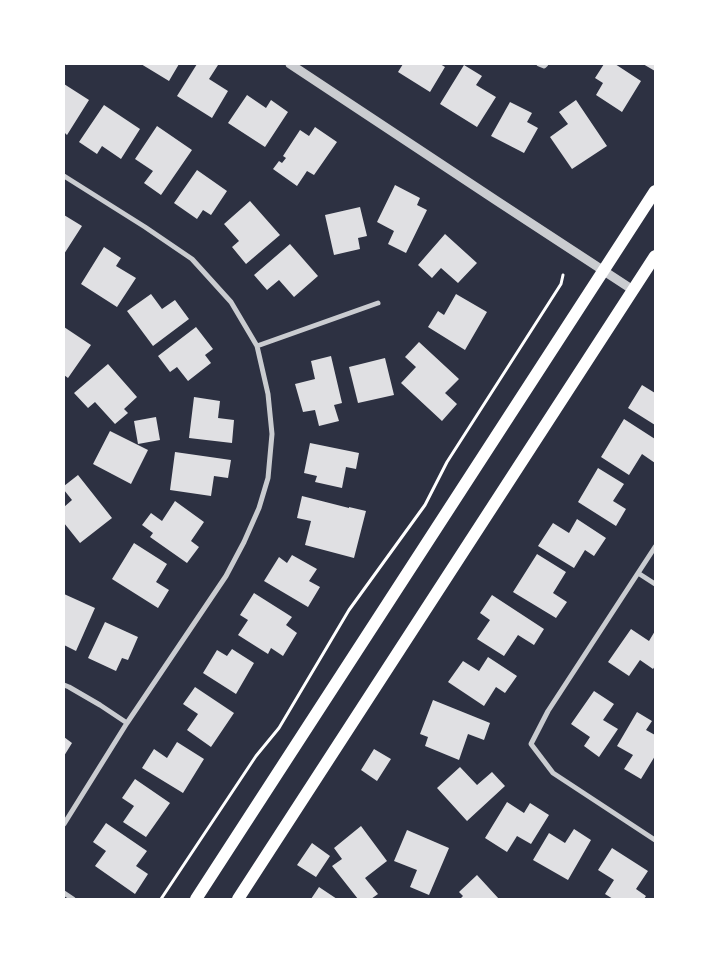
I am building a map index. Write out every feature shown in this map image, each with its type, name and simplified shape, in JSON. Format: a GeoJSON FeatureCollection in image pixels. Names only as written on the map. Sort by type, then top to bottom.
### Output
{"type":"FeatureCollection","features":[{"type":"Feature","properties":{"kind":"main road"},"geometry":{"type":"LineString","coordinates":[[196,899],[655,191]]}},
{"type":"Feature","properties":{"kind":"main road"},"geometry":{"type":"LineString","coordinates":[[238,899],[655,256]]}},
{"type":"Feature","properties":{"kind":"street"},"geometry":{"type":"LineString","coordinates":[[539,64],[544,66],[546,64]]}},
{"type":"Feature","properties":{"kind":"street"},"geometry":{"type":"LineString","coordinates":[[296,65],[633,290]]}},
{"type":"Feature","properties":{"kind":"street"},"geometry":{"type":"LineString","coordinates":[[64,176],[192,259],[231,302],[257,346],[268,394],[272,434],[268,478],[259,508],[226,576],[127,723],[64,824]]}},
{"type":"Feature","properties":{"kind":"street"},"geometry":{"type":"LineString","coordinates":[[257,346],[378,303]]}},
{"type":"Feature","properties":{"kind":"street"},"geometry":{"type":"LineString","coordinates":[[655,547],[548,711],[531,744],[553,773],[655,840]]}},
{"type":"Feature","properties":{"kind":"street"},"geometry":{"type":"LineString","coordinates":[[638,573],[655,584]]}},
{"type":"Feature","properties":{"kind":"street"},"geometry":{"type":"LineString","coordinates":[[64,685],[69,686],[127,723]]}},
{"type":"Feature","properties":{"kind":"street"},"geometry":{"type":"LineString","coordinates":[[64,893],[73,899]]}},
{"type":"Feature","properties":{"kind":"path"},"geometry":{"type":"LineString","coordinates":[[161,899],[256,756],[279,728],[349,610],[425,505],[446,462],[561,284],[563,275]]}},
{"type":"Feature","properties":{"kind":"building"},"geometry":{"type":"Polygon","coordinates":[[[141,64],[179,64],[169,81],[141,64]]]}},
{"type":"Feature","properties":{"kind":"building"},"geometry":{"type":"Polygon","coordinates":[[[197,64],[218,65],[209,79],[228,91],[212,118],[177,96],[197,64]]]}},
{"type":"Feature","properties":{"kind":"building"},"geometry":{"type":"Polygon","coordinates":[[[403,64],[440,64],[445,67],[430,92],[398,72],[403,64]]]}},
{"type":"Feature","properties":{"kind":"building"},"geometry":{"type":"Polygon","coordinates":[[[604,64],[615,64],[641,81],[622,112],[596,95],[603,83],[595,78],[604,64]]]}},
{"type":"Feature","properties":{"kind":"building"},"geometry":{"type":"Polygon","coordinates":[[[643,64],[655,64],[655,71],[643,64]]]}},
{"type":"Feature","properties":{"kind":"building"},"geometry":{"type":"Polygon","coordinates":[[[464,65],[482,76],[476,85],[496,97],[477,127],[440,104],[464,65]]]}},
{"type":"Feature","properties":{"kind":"building"},"geometry":{"type":"Polygon","coordinates":[[[64,84],[89,100],[67,135],[64,132],[64,84]]]}},
{"type":"Feature","properties":{"kind":"building"},"geometry":{"type":"Polygon","coordinates":[[[247,95],[266,108],[271,100],[288,112],[265,147],[228,123],[247,95]]]}},
{"type":"Feature","properties":{"kind":"building"},"geometry":{"type":"Polygon","coordinates":[[[576,100],[607,146],[572,169],[550,137],[568,124],[559,112],[576,100]]]}},
{"type":"Feature","properties":{"kind":"building"},"geometry":{"type":"Polygon","coordinates":[[[510,102],[532,113],[527,122],[538,128],[524,153],[491,136],[510,102]]]}},
{"type":"Feature","properties":{"kind":"building"},"geometry":{"type":"Polygon","coordinates":[[[104,105],[140,129],[121,159],[102,146],[97,154],[79,142],[104,105]]]}},
{"type":"Feature","properties":{"kind":"building"},"geometry":{"type":"Polygon","coordinates":[[[157,126],[192,150],[161,195],[144,183],[153,171],[135,159],[157,126]]]}},
{"type":"Feature","properties":{"kind":"building"},"geometry":{"type":"Polygon","coordinates":[[[315,127],[337,142],[314,175],[307,171],[297,186],[273,169],[279,161],[282,163],[286,158],[283,156],[300,130],[309,136],[315,127]]]}},
{"type":"Feature","properties":{"kind":"building"},"geometry":{"type":"Polygon","coordinates":[[[197,170],[227,191],[211,215],[203,210],[197,219],[174,203],[197,170]]]}},
{"type":"Feature","properties":{"kind":"building"},"geometry":{"type":"Polygon","coordinates":[[[395,185],[420,198],[417,205],[427,210],[406,253],[388,244],[394,231],[377,222],[395,185]]]}},
{"type":"Feature","properties":{"kind":"building"},"geometry":{"type":"Polygon","coordinates":[[[250,201],[280,235],[246,264],[232,247],[239,241],[224,224],[250,201]]]}},
{"type":"Feature","properties":{"kind":"building"},"geometry":{"type":"Polygon","coordinates":[[[360,207],[367,236],[358,238],[360,249],[334,255],[325,215],[360,207]]]}},
{"type":"Feature","properties":{"kind":"building"},"geometry":{"type":"Polygon","coordinates":[[[64,215],[82,226],[64,254],[64,215]]]}},
{"type":"Feature","properties":{"kind":"building"},"geometry":{"type":"Polygon","coordinates":[[[445,234],[477,263],[458,283],[441,268],[432,278],[418,265],[445,234]]]}},
{"type":"Feature","properties":{"kind":"building"},"geometry":{"type":"Polygon","coordinates":[[[290,244],[318,276],[294,297],[279,280],[267,290],[254,275],[290,244]]]}},
{"type":"Feature","properties":{"kind":"building"},"geometry":{"type":"Polygon","coordinates":[[[104,247],[121,258],[116,266],[136,278],[117,307],[81,284],[104,247]]]}},
{"type":"Feature","properties":{"kind":"building"},"geometry":{"type":"Polygon","coordinates":[[[151,294],[162,309],[175,300],[189,319],[153,346],[127,311],[151,294]]]}},
{"type":"Feature","properties":{"kind":"building"},"geometry":{"type":"Polygon","coordinates":[[[456,294],[487,312],[465,350],[428,327],[438,311],[444,315],[456,294]]]}},
{"type":"Feature","properties":{"kind":"building"},"geometry":{"type":"Polygon","coordinates":[[[64,327],[91,345],[68,378],[64,375],[64,327]]]}},
{"type":"Feature","properties":{"kind":"building"},"geometry":{"type":"Polygon","coordinates":[[[196,327],[213,349],[205,355],[211,363],[188,381],[177,367],[170,372],[158,356],[196,327]]]}},
{"type":"Feature","properties":{"kind":"building"},"geometry":{"type":"Polygon","coordinates":[[[419,342],[459,379],[445,393],[457,404],[442,421],[401,383],[416,367],[405,357],[419,342]]]}},
{"type":"Feature","properties":{"kind":"building"},"geometry":{"type":"Polygon","coordinates":[[[331,356],[342,403],[334,405],[339,421],[319,426],[315,410],[303,412],[295,384],[315,379],[311,361],[331,356]]]}},
{"type":"Feature","properties":{"kind":"building"},"geometry":{"type":"Polygon","coordinates":[[[385,358],[394,395],[358,403],[349,367],[385,358]]]}},
{"type":"Feature","properties":{"kind":"building"},"geometry":{"type":"Polygon","coordinates":[[[108,364],[137,397],[124,409],[128,413],[115,424],[95,402],[88,408],[74,393],[108,364]]]}},
{"type":"Feature","properties":{"kind":"building"},"geometry":{"type":"Polygon","coordinates":[[[642,385],[655,393],[655,425],[628,408],[642,385]]]}},
{"type":"Feature","properties":{"kind":"building"},"geometry":{"type":"Polygon","coordinates":[[[194,397],[220,401],[218,418],[234,420],[232,443],[189,438],[194,397]]]}},
{"type":"Feature","properties":{"kind":"building"},"geometry":{"type":"Polygon","coordinates":[[[156,417],[160,440],[138,444],[134,421],[156,417]]]}},
{"type":"Feature","properties":{"kind":"building"},"geometry":{"type":"Polygon","coordinates":[[[624,419],[655,439],[655,463],[642,454],[629,475],[601,457],[624,419]]]}},
{"type":"Feature","properties":{"kind":"building"},"geometry":{"type":"Polygon","coordinates":[[[110,431],[148,450],[131,484],[93,464],[110,431]]]}},
{"type":"Feature","properties":{"kind":"building"},"geometry":{"type":"Polygon","coordinates":[[[310,443],[359,453],[356,469],[346,467],[342,488],[315,482],[317,476],[304,473],[310,443]]]}},
{"type":"Feature","properties":{"kind":"building"},"geometry":{"type":"Polygon","coordinates":[[[175,452],[231,460],[228,478],[214,476],[211,496],[170,490],[175,452]]]}},
{"type":"Feature","properties":{"kind":"building"},"geometry":{"type":"Polygon","coordinates":[[[598,468],[624,484],[613,501],[626,509],[616,526],[578,502],[598,468]]]}},
{"type":"Feature","properties":{"kind":"building"},"geometry":{"type":"Polygon","coordinates":[[[78,475],[112,518],[80,543],[64,523],[64,507],[72,500],[64,490],[64,486],[78,475]]]}},
{"type":"Feature","properties":{"kind":"building"},"geometry":{"type":"Polygon","coordinates":[[[302,496],[366,511],[354,558],[305,545],[311,521],[297,518],[302,496]]]}},
{"type":"Feature","properties":{"kind":"building"},"geometry":{"type":"Polygon","coordinates":[[[175,501],[204,522],[191,541],[199,547],[187,563],[150,537],[153,533],[142,525],[151,513],[162,521],[175,501]]]}},
{"type":"Feature","properties":{"kind":"building"},"geometry":{"type":"Polygon","coordinates":[[[577,519],[606,538],[594,556],[585,550],[574,568],[538,546],[553,523],[569,533],[577,519]]]}},
{"type":"Feature","properties":{"kind":"building"},"geometry":{"type":"Polygon","coordinates":[[[134,543],[167,564],[156,582],[169,590],[158,608],[112,579],[134,543]]]}},
{"type":"Feature","properties":{"kind":"building"},"geometry":{"type":"Polygon","coordinates":[[[537,554],[566,572],[553,593],[567,602],[556,618],[513,592],[537,554]]]}},
{"type":"Feature","properties":{"kind":"building"},"geometry":{"type":"Polygon","coordinates":[[[292,555],[317,569],[309,581],[320,587],[308,607],[264,581],[279,557],[287,563],[292,555]]]}},
{"type":"Feature","properties":{"kind":"building"},"geometry":{"type":"Polygon","coordinates":[[[254,593],[292,617],[286,625],[297,633],[283,656],[271,648],[268,654],[238,635],[248,620],[240,615],[254,593]]]}},
{"type":"Feature","properties":{"kind":"building"},"geometry":{"type":"Polygon","coordinates":[[[64,594],[95,608],[76,651],[64,645],[64,594]]]}},
{"type":"Feature","properties":{"kind":"building"},"geometry":{"type":"Polygon","coordinates":[[[492,595],[544,629],[534,645],[518,635],[504,656],[477,639],[490,620],[480,613],[492,595]]]}},
{"type":"Feature","properties":{"kind":"building"},"geometry":{"type":"Polygon","coordinates":[[[105,622],[138,637],[128,660],[122,658],[116,671],[88,658],[105,622]]]}},
{"type":"Feature","properties":{"kind":"building"},"geometry":{"type":"Polygon","coordinates":[[[631,629],[649,641],[655,631],[655,666],[653,669],[640,660],[629,676],[608,662],[631,629]]]}},
{"type":"Feature","properties":{"kind":"building"},"geometry":{"type":"Polygon","coordinates":[[[232,649],[254,663],[236,694],[203,673],[217,650],[227,656],[232,649]]]}},
{"type":"Feature","properties":{"kind":"building"},"geometry":{"type":"Polygon","coordinates":[[[488,657],[517,676],[505,693],[496,687],[484,706],[448,682],[463,661],[479,671],[488,657]]]}},
{"type":"Feature","properties":{"kind":"building"},"geometry":{"type":"Polygon","coordinates":[[[195,687],[234,713],[211,747],[187,730],[198,714],[183,704],[195,687]]]}},
{"type":"Feature","properties":{"kind":"building"},"geometry":{"type":"Polygon","coordinates":[[[594,691],[614,704],[603,720],[618,729],[599,757],[584,746],[590,737],[571,724],[594,691]]]}},
{"type":"Feature","properties":{"kind":"building"},"geometry":{"type":"Polygon","coordinates":[[[433,700],[490,723],[484,740],[468,734],[459,760],[425,746],[428,737],[420,734],[433,700]]]}},
{"type":"Feature","properties":{"kind":"building"},"geometry":{"type":"Polygon","coordinates":[[[637,712],[652,721],[646,730],[655,735],[655,756],[641,779],[624,769],[633,755],[617,746],[637,712]]]}},
{"type":"Feature","properties":{"kind":"building"},"geometry":{"type":"Polygon","coordinates":[[[64,737],[72,743],[64,756],[64,737]]]}},
{"type":"Feature","properties":{"kind":"building"},"geometry":{"type":"Polygon","coordinates":[[[177,742],[204,759],[183,793],[142,768],[154,749],[167,758],[177,742]]]}},
{"type":"Feature","properties":{"kind":"building"},"geometry":{"type":"Polygon","coordinates":[[[374,749],[391,759],[377,781],[361,770],[374,749]]]}},
{"type":"Feature","properties":{"kind":"building"},"geometry":{"type":"Polygon","coordinates":[[[460,767],[477,785],[492,772],[505,786],[467,821],[437,788],[460,767]]]}},
{"type":"Feature","properties":{"kind":"building"},"geometry":{"type":"Polygon","coordinates":[[[135,779],[170,803],[146,837],[123,822],[134,806],[122,798],[135,779]]]}},
{"type":"Feature","properties":{"kind":"building"},"geometry":{"type":"Polygon","coordinates":[[[507,802],[524,813],[530,803],[549,815],[531,844],[517,836],[507,852],[485,838],[507,802]]]}},
{"type":"Feature","properties":{"kind":"building"},"geometry":{"type":"Polygon","coordinates":[[[106,823],[147,851],[136,866],[148,874],[135,894],[95,866],[106,851],[93,842],[106,823]]]}},
{"type":"Feature","properties":{"kind":"building"},"geometry":{"type":"Polygon","coordinates":[[[361,826],[387,861],[365,878],[378,894],[371,899],[358,899],[332,866],[342,859],[334,848],[361,826]]]}},
{"type":"Feature","properties":{"kind":"building"},"geometry":{"type":"Polygon","coordinates":[[[574,829],[591,840],[568,880],[533,860],[549,833],[565,843],[574,829]]]}},
{"type":"Feature","properties":{"kind":"building"},"geometry":{"type":"Polygon","coordinates":[[[407,830],[449,848],[429,895],[410,887],[417,870],[394,861],[407,830]]]}},
{"type":"Feature","properties":{"kind":"building"},"geometry":{"type":"Polygon","coordinates":[[[312,843],[330,856],[316,877],[297,865],[312,843]]]}},
{"type":"Feature","properties":{"kind":"building"},"geometry":{"type":"Polygon","coordinates":[[[612,848],[648,871],[636,889],[646,896],[644,899],[613,899],[605,894],[614,880],[598,870],[612,848]]]}},
{"type":"Feature","properties":{"kind":"building"},"geometry":{"type":"Polygon","coordinates":[[[477,875],[499,899],[460,899],[463,896],[459,892],[477,875]]]}},
{"type":"Feature","properties":{"kind":"building"},"geometry":{"type":"Polygon","coordinates":[[[319,887],[337,899],[311,899],[319,887]]]}}]}
